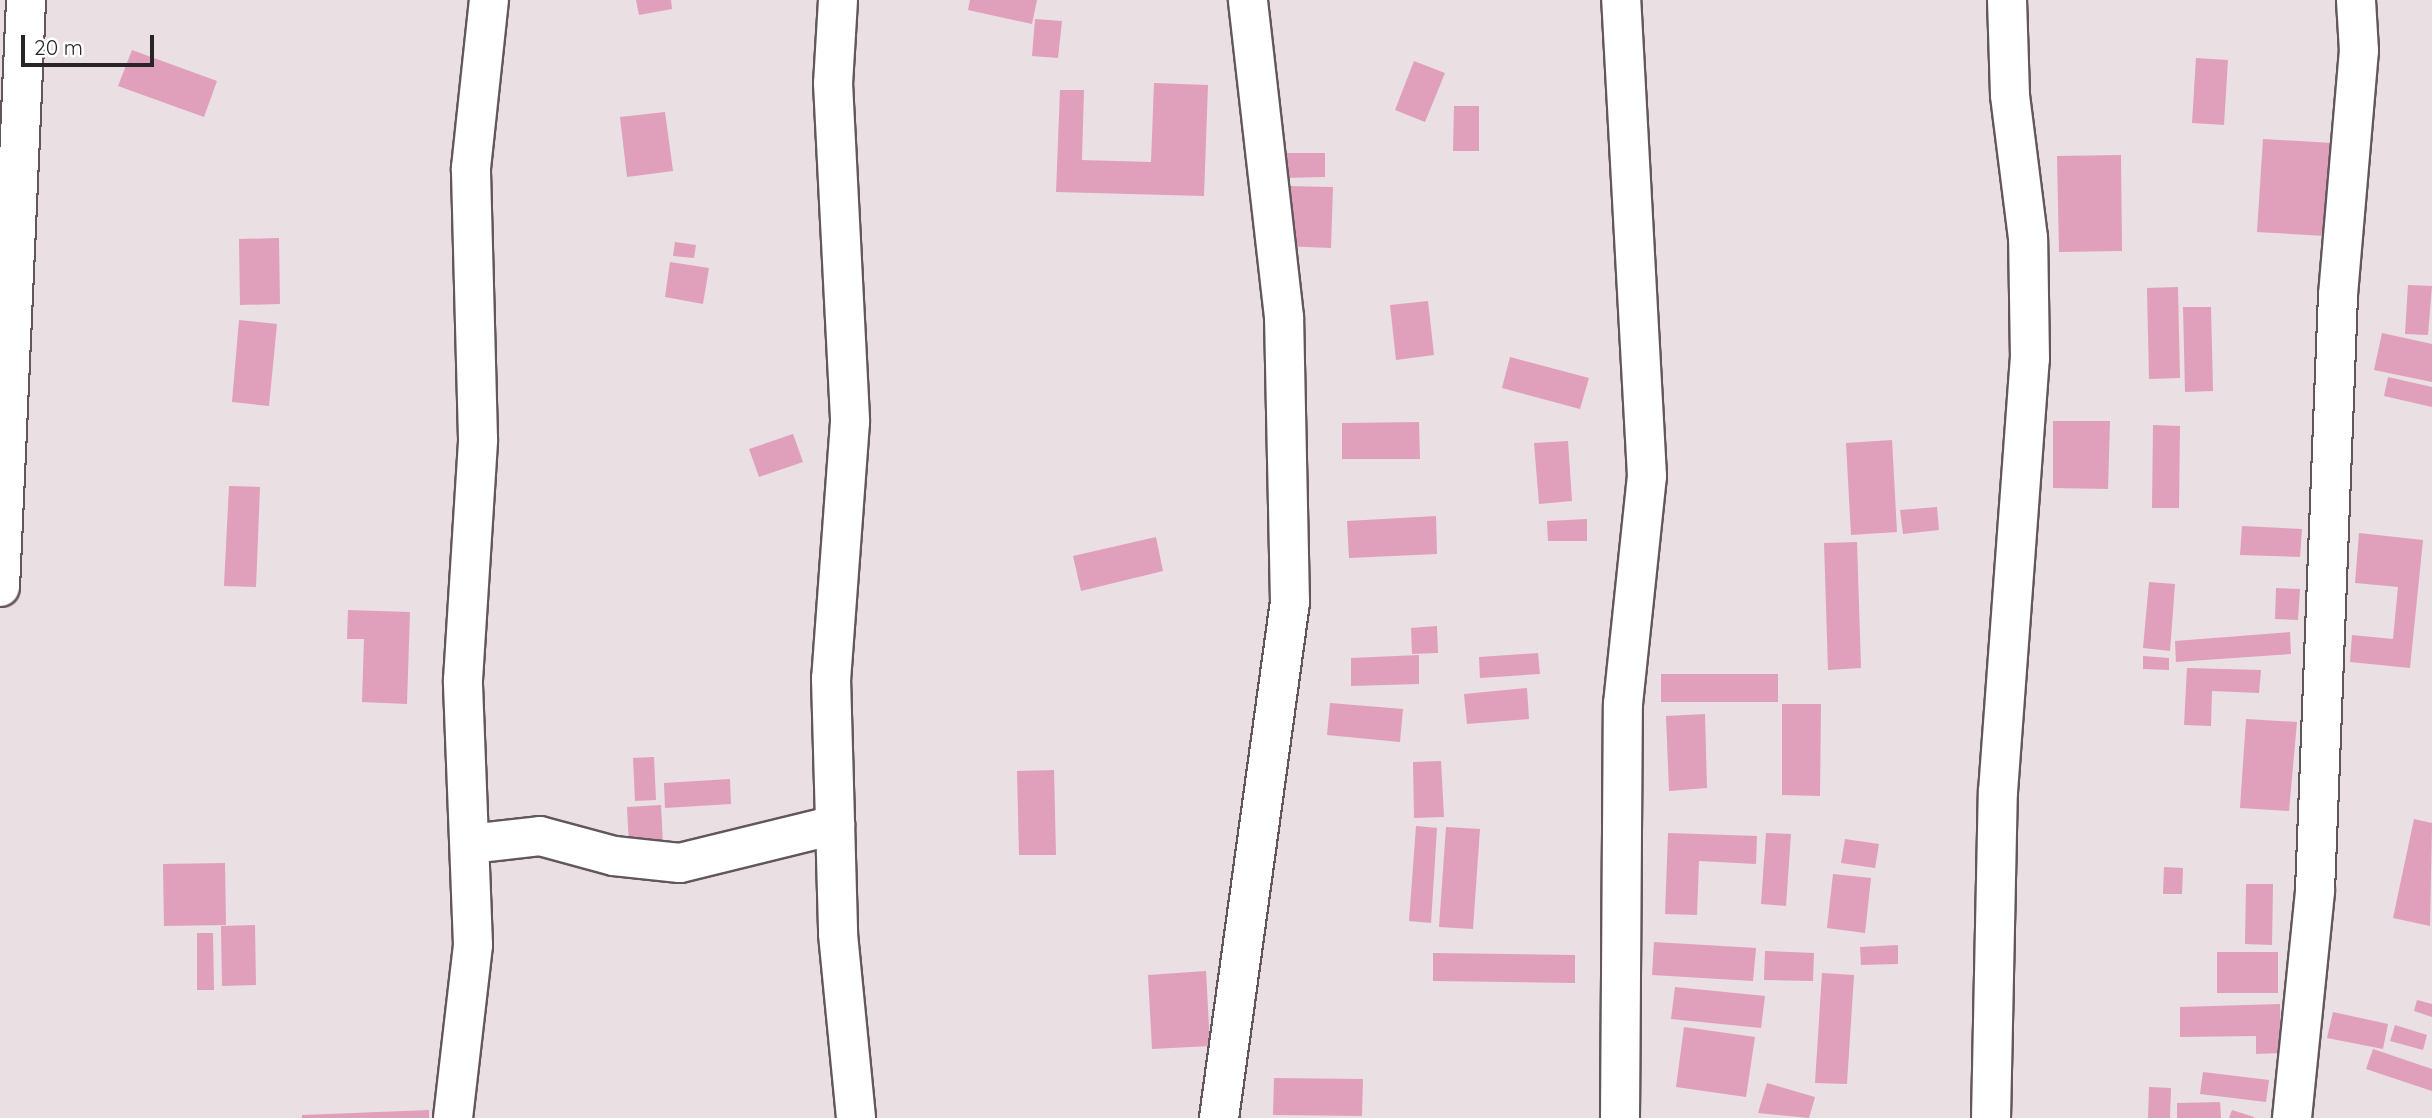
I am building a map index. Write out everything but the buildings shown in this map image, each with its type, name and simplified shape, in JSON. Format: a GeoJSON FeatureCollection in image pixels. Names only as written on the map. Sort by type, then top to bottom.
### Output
{"type":"FeatureCollection","features":[{"type":"Feature","properties":{"kind":"street"},"geometry":{"type":"LineString","coordinates":[[0,587],[26,0]]}},
{"type":"Feature","properties":{"kind":"street"},"geometry":{"type":"LineString","coordinates":[[453,1118],[473,944],[463,680],[478,439],[471,168],[489,0]]}},
{"type":"Feature","properties":{"kind":"street"},"geometry":{"type":"LineString","coordinates":[[838,0],[833,83],[849,422],[831,678],[835,825],[856,1118]]}},
{"type":"Feature","properties":{"kind":"street"},"geometry":{"type":"LineString","coordinates":[[1219,1118],[1290,602],[1283,317],[1248,0]]}},
{"type":"Feature","properties":{"kind":"street"},"geometry":{"type":"LineString","coordinates":[[1620,1118],[1623,704],[1647,476],[1621,0]]}},
{"type":"Feature","properties":{"kind":"street"},"geometry":{"type":"LineString","coordinates":[[1991,1118],[1998,792],[2030,359],[2028,238],[2010,95],[2007,0]]}},
{"type":"Feature","properties":{"kind":"street"},"geometry":{"type":"LineString","coordinates":[[2292,1118],[2315,891],[2338,295],[2359,51],[2356,0]]}},
{"type":"Feature","properties":{"kind":"street"},"geometry":{"type":"LineString","coordinates":[[470,844],[540,836],[614,856],[680,863],[835,825]]}}]}
